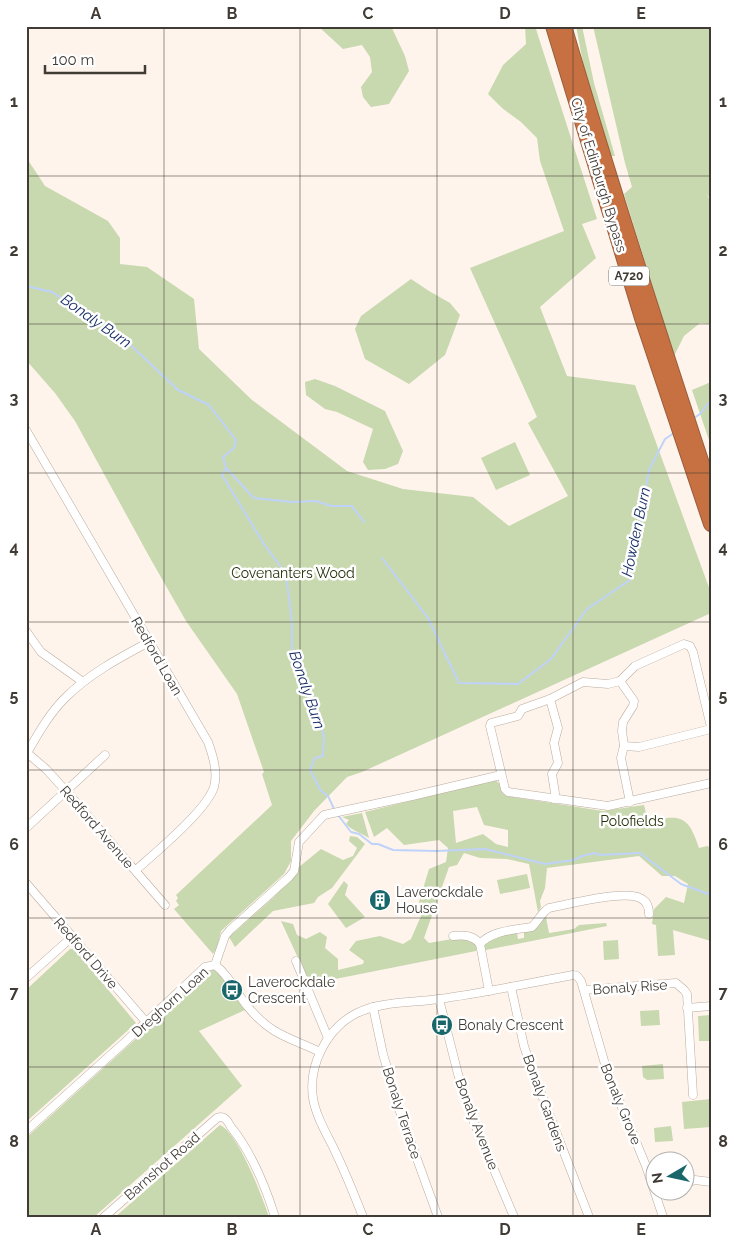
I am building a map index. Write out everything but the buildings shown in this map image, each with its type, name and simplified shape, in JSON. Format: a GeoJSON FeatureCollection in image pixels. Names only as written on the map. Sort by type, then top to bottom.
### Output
{"type":"FeatureCollection","features":[{"type":"Feature","properties":{"kind":"highway","name":"City of Edinburgh Bypass"},"geometry":{"type":"LineString","coordinates":[[553,26],[642,318],[711,524]]}},
{"type":"Feature","properties":{"kind":"highway","name":"City of Edinburgh Bypass"},"geometry":{"type":"LineString","coordinates":[[564,26],[654,318],[711,492]]}},
{"type":"Feature","properties":{"kind":"street","name":"Redford Loan"},"geometry":{"type":"LineString","coordinates":[[26,430],[208,742],[214,760],[215,779],[210,795],[200,810],[136,870]]}},
{"type":"Feature","properties":{"kind":"street"},"geometry":{"type":"LineString","coordinates":[[26,631],[41,652],[83,682]]}},
{"type":"Feature","properties":{"kind":"street"},"geometry":{"type":"LineString","coordinates":[[27,752],[52,713],[64,699],[105,666],[149,642]]}},
{"type":"Feature","properties":{"kind":"street"},"geometry":{"type":"LineString","coordinates":[[624,746],[639,747],[711,728],[690,646],[684,644],[678,646],[636,666],[620,680],[608,684],[583,682],[550,699],[522,709],[518,716],[491,723],[490,726],[506,792],[608,806],[711,783]]}},
{"type":"Feature","properties":{"kind":"street"},"geometry":{"type":"LineString","coordinates":[[620,680],[634,701],[622,731],[624,746],[621,758],[630,802]]}},
{"type":"Feature","properties":{"kind":"street"},"geometry":{"type":"LineString","coordinates":[[550,699],[558,728],[554,743],[558,763],[552,774],[554,799]]}},
{"type":"Feature","properties":{"kind":"street","name":"Redford Avenue"},"geometry":{"type":"LineString","coordinates":[[27,752],[66,791],[165,905]]}},
{"type":"Feature","properties":{"kind":"street"},"geometry":{"type":"LineString","coordinates":[[26,828],[105,755]]}},
{"type":"Feature","properties":{"kind":"street","name":"Dreghorn Loan"},"geometry":{"type":"LineString","coordinates":[[26,1131],[205,967],[215,965],[225,936],[294,871],[297,848],[302,837],[324,815],[501,775]]}},
{"type":"Feature","properties":{"kind":"street","name":"Redford Drive"},"geometry":{"type":"LineString","coordinates":[[26,883],[146,1022]]}},
{"type":"Feature","properties":{"kind":"street"},"geometry":{"type":"LineString","coordinates":[[480,944],[491,934],[532,926],[544,911],[549,908],[600,898],[628,895],[639,897],[647,904],[649,914]]}},
{"type":"Feature","properties":{"kind":"street"},"geometry":{"type":"LineString","coordinates":[[453,936],[470,936],[480,944],[488,991]]}},
{"type":"Feature","properties":{"kind":"street"},"geometry":{"type":"LineString","coordinates":[[26,978],[72,937]]}},
{"type":"Feature","properties":{"kind":"street"},"geometry":{"type":"LineString","coordinates":[[215,965],[261,1021],[274,1032],[320,1052]]}},
{"type":"Feature","properties":{"kind":"street"},"geometry":{"type":"LineString","coordinates":[[297,967],[328,1038]]}},
{"type":"Feature","properties":{"kind":"street"},"geometry":{"type":"LineString","coordinates":[[363,1217],[317,1115],[313,1097],[313,1080],[320,1052],[328,1038],[349,1018],[372,1007],[439,999],[573,975],[579,978],[584,990]]}},
{"type":"Feature","properties":{"kind":"street","name":"Bonaly Rise"},"geometry":{"type":"LineString","coordinates":[[584,990],[676,983],[682,987],[686,994],[694,1095]]}},
{"type":"Feature","properties":{"kind":"street","name":"Bonaly Gardens"},"geometry":{"type":"LineString","coordinates":[[511,987],[524,1046],[589,1217]]}},
{"type":"Feature","properties":{"kind":"street","name":"Bonaly Grove"},"geometry":{"type":"LineString","coordinates":[[584,990],[593,1028],[607,1071],[644,1158]]}},
{"type":"Feature","properties":{"kind":"street","name":"Bonaly Avenue"},"geometry":{"type":"LineString","coordinates":[[439,999],[458,1074],[473,1120],[514,1217]]}},
{"type":"Feature","properties":{"kind":"street"},"geometry":{"type":"LineString","coordinates":[[687,1008],[711,1006]]}},
{"type":"Feature","properties":{"kind":"street","name":"Bonaly Terrace"},"geometry":{"type":"LineString","coordinates":[[372,1007],[400,1112],[438,1217]]}},
{"type":"Feature","properties":{"kind":"street","name":"Barnshot Road"},"geometry":{"type":"LineString","coordinates":[[104,1217],[221,1116],[225,1118],[247,1151],[263,1182],[275,1217]]}},
{"type":"Feature","properties":{"kind":"street"},"geometry":{"type":"LineString","coordinates":[[694,1180],[711,1182]]}},
{"type":"Feature","properties":{"kind":"street","name":"Bonaly Grove"},"geometry":{"type":"LineString","coordinates":[[660,1200],[663,1217]]}},
{"type":"Feature","properties":{"kind":"green space"},"geometry":{"type":"Polygon","coordinates":[[[318,26],[391,26],[405,56],[409,71],[389,104],[371,107],[363,97],[361,87],[372,72],[370,57],[362,45],[343,49],[318,26]]]}},
{"type":"Feature","properties":{"kind":"green space","name":"Covenanters Wood"},"geometry":{"type":"Polygon","coordinates":[[[525,26],[535,26],[597,219],[582,224],[596,258],[540,307],[567,376],[635,385],[711,593],[711,613],[362,772],[347,777],[314,811],[291,841],[291,861],[284,874],[221,931],[217,948],[213,954],[174,909],[179,905],[176,901],[178,898],[176,895],[272,805],[262,774],[264,772],[237,694],[186,621],[75,421],[55,393],[26,360],[26,157],[45,186],[108,221],[120,238],[120,264],[147,267],[194,299],[199,349],[252,400],[347,471],[403,489],[473,497],[509,526],[568,496],[528,423],[537,417],[470,268],[564,231],[540,161],[537,138],[488,94],[503,65],[526,44],[525,26]]]}},
{"type":"Feature","properties":{"kind":"green space"},"geometry":{"type":"Polygon","coordinates":[[[576,26],[582,26],[594,83],[615,156],[611,156],[585,73],[576,26]]]}},
{"type":"Feature","properties":{"kind":"green space"},"geometry":{"type":"Polygon","coordinates":[[[593,26],[711,26],[711,200],[706,193],[711,202],[711,324],[700,323],[684,336],[674,356],[624,194],[632,187],[593,26]]]}},
{"type":"Feature","properties":{"kind":"green space"},"geometry":{"type":"Polygon","coordinates":[[[411,279],[450,303],[460,315],[445,355],[409,384],[365,359],[355,329],[361,316],[411,279]]]}},
{"type":"Feature","properties":{"kind":"green space"},"geometry":{"type":"Polygon","coordinates":[[[315,379],[335,386],[385,411],[403,451],[398,464],[385,469],[368,470],[363,462],[373,429],[337,412],[325,409],[306,395],[305,382],[315,379]]]}},
{"type":"Feature","properties":{"kind":"green space"},"geometry":{"type":"Polygon","coordinates":[[[711,382],[711,446],[692,390],[711,382]]]}},
{"type":"Feature","properties":{"kind":"green space"},"geometry":{"type":"Polygon","coordinates":[[[515,442],[530,475],[496,490],[481,458],[515,442]]]}},
{"type":"Feature","properties":{"kind":"green space","name":"Polofields"},"geometry":{"type":"Polygon","coordinates":[[[495,780],[500,784],[502,793],[506,796],[603,811],[644,805],[648,821],[668,818],[681,820],[691,829],[699,848],[707,846],[711,848],[711,941],[673,930],[675,955],[658,956],[656,925],[652,924],[654,909],[666,897],[684,903],[688,884],[675,876],[662,876],[639,856],[547,868],[545,888],[538,912],[529,864],[507,859],[480,858],[464,853],[457,865],[449,867],[424,938],[429,943],[458,938],[471,939],[478,947],[476,951],[310,984],[281,921],[293,924],[297,935],[306,939],[320,932],[327,937],[325,948],[338,959],[338,970],[363,964],[364,961],[349,950],[356,941],[380,936],[403,944],[411,939],[421,916],[419,902],[429,869],[446,862],[448,848],[439,840],[404,845],[387,828],[374,837],[365,812],[495,780]],[[477,807],[453,811],[456,843],[483,834],[496,844],[508,847],[508,830],[484,825],[477,807]]]}},
{"type":"Feature","properties":{"kind":"green space"},"geometry":{"type":"Polygon","coordinates":[[[362,813],[369,838],[346,824],[349,820],[342,817],[362,813]]]}},
{"type":"Feature","properties":{"kind":"green space"},"geometry":{"type":"Polygon","coordinates":[[[350,836],[357,837],[365,844],[332,888],[318,897],[314,903],[273,911],[235,947],[229,937],[274,897],[299,867],[321,849],[343,860],[353,856],[357,848],[349,841],[350,836]]]}},
{"type":"Feature","properties":{"kind":"green space"},"geometry":{"type":"Polygon","coordinates":[[[527,874],[530,888],[500,894],[497,880],[527,874]]]}},
{"type":"Feature","properties":{"kind":"green space"},"geometry":{"type":"Polygon","coordinates":[[[344,881],[348,885],[345,895],[365,917],[346,928],[328,904],[344,881]]]}},
{"type":"Feature","properties":{"kind":"green space"},"geometry":{"type":"Polygon","coordinates":[[[546,917],[549,933],[574,929],[579,925],[606,923],[607,926],[486,950],[483,947],[494,937],[517,933],[518,939],[524,938],[524,931],[534,929],[546,917]]]}},
{"type":"Feature","properties":{"kind":"green space"},"geometry":{"type":"Polygon","coordinates":[[[618,940],[619,959],[604,960],[603,941],[618,940]]]}},
{"type":"Feature","properties":{"kind":"green space"},"geometry":{"type":"Polygon","coordinates":[[[70,949],[74,949],[136,1023],[26,1122],[26,990],[70,949]]]}},
{"type":"Feature","properties":{"kind":"green space"},"geometry":{"type":"Polygon","coordinates":[[[213,969],[221,976],[245,1010],[199,1031],[242,1086],[94,1217],[26,1217],[26,1138],[213,969]]]}},
{"type":"Feature","properties":{"kind":"green space"},"geometry":{"type":"Polygon","coordinates":[[[659,1010],[660,1025],[641,1026],[640,1011],[659,1010]]]}},
{"type":"Feature","properties":{"kind":"green space"},"geometry":{"type":"Polygon","coordinates":[[[711,1015],[711,1041],[699,1041],[698,1016],[711,1015]]]}},
{"type":"Feature","properties":{"kind":"green space"},"geometry":{"type":"Polygon","coordinates":[[[663,1064],[664,1079],[647,1080],[643,1077],[642,1066],[663,1064]]]}},
{"type":"Feature","properties":{"kind":"green space"},"geometry":{"type":"Polygon","coordinates":[[[711,1099],[711,1127],[684,1129],[682,1102],[711,1099]]]}},
{"type":"Feature","properties":{"kind":"green space"},"geometry":{"type":"Polygon","coordinates":[[[220,1125],[227,1130],[242,1152],[269,1217],[115,1217],[220,1125]]]}},
{"type":"Feature","properties":{"kind":"green space"},"geometry":{"type":"Polygon","coordinates":[[[671,1126],[673,1141],[655,1142],[654,1128],[671,1126]]]}},
{"type":"Feature","properties":{"kind":"waterway","name":"Bonaly Burn"},"geometry":{"type":"LineString","coordinates":[[26,286],[52,292],[121,336],[178,390],[209,405],[236,440],[234,448],[223,457],[226,468],[222,475],[264,544],[286,574],[292,623],[292,655],[304,686],[317,711],[324,737],[323,756],[315,758],[310,770],[321,791],[328,796],[335,811]]}},
{"type":"Feature","properties":{"kind":"waterway","name":"Howden Burn"},"geometry":{"type":"LineString","coordinates":[[694,418],[700,414],[711,400]]}},
{"type":"Feature","properties":{"kind":"waterway","name":"Howden Burn"},"geometry":{"type":"LineString","coordinates":[[382,558],[428,618],[459,683],[518,684],[551,659],[587,609],[630,580],[649,470],[665,439],[674,433]]}},
{"type":"Feature","properties":{"kind":"waterway","name":"Howden Burn"},"geometry":{"type":"LineString","coordinates":[[226,468],[254,498],[292,502],[316,501],[331,506],[352,506],[364,522]]}},
{"type":"Feature","properties":{"kind":"waterway","name":"Bonaly Burn"},"geometry":{"type":"LineString","coordinates":[[338,815],[351,832],[359,834],[372,844],[378,844],[393,850],[485,849],[545,864],[574,860],[595,853],[600,855],[640,853],[681,884],[711,895]]}},
{"type":"Feature","properties":{"kind":"place","name":"Laverockdale House"},"geometry":{"type":"Point","coordinates":[380,900]}},
{"type":"Feature","properties":{"kind":"place","name":"Laverockdale Crescent"},"geometry":{"type":"Point","coordinates":[232,990]}},
{"type":"Feature","properties":{"kind":"place","name":"Bonaly Crescent"},"geometry":{"type":"Point","coordinates":[442,1025]}}]}
